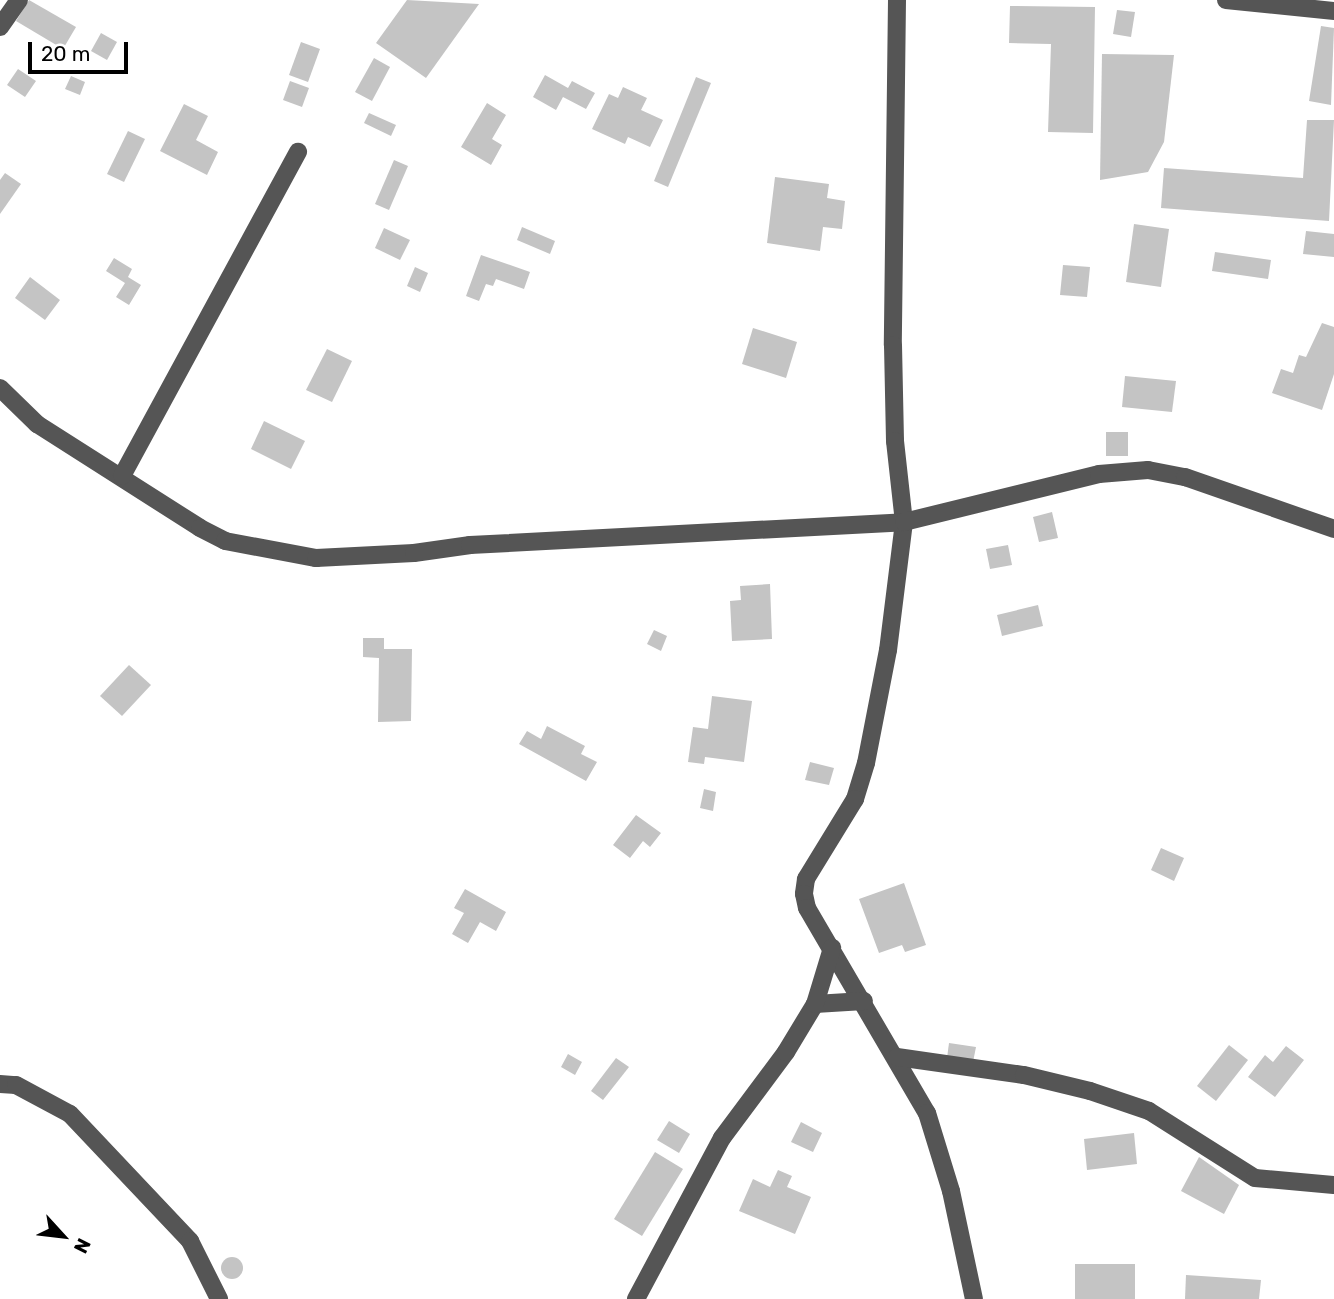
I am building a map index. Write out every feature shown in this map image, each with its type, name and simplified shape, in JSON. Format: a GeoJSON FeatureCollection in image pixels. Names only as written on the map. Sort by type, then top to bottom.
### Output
{"type":"FeatureCollection","features":[{"type":"Feature","properties":{"kind":"street"},"geometry":{"type":"LineString","coordinates":[[0,27],[19,0]]}},
{"type":"Feature","properties":{"kind":"street"},"geometry":{"type":"LineString","coordinates":[[897,0],[893,345],[895,441],[904,522],[888,650],[866,763],[855,799],[806,879],[807,908],[897,1057],[927,1113],[951,1191],[974,1299]]}},
{"type":"Feature","properties":{"kind":"street"},"geometry":{"type":"LineString","coordinates":[[1226,0],[1334,11]]}},
{"type":"Feature","properties":{"kind":"street"},"geometry":{"type":"LineString","coordinates":[[121,476],[298,152]]}},
{"type":"Feature","properties":{"kind":"street"},"geometry":{"type":"LineString","coordinates":[[0,388],[37,424],[225,541],[316,558],[386,556],[470,545],[904,522],[1099,474],[1148,470],[1185,477],[1334,530]]}},
{"type":"Feature","properties":{"kind":"street"},"geometry":{"type":"LineString","coordinates":[[636,1299],[722,1138],[780,1061],[815,1004],[832,947]]}},
{"type":"Feature","properties":{"kind":"street"},"geometry":{"type":"LineString","coordinates":[[815,1004],[864,1001]]}},
{"type":"Feature","properties":{"kind":"street"},"geometry":{"type":"LineString","coordinates":[[897,1057],[1024,1075],[1090,1091],[1149,1111],[1255,1178],[1334,1185]]}},
{"type":"Feature","properties":{"kind":"street"},"geometry":{"type":"LineString","coordinates":[[0,1084],[16,1085],[70,1114],[190,1241],[219,1299]]}},
{"type":"Feature","properties":{"kind":"building"},"geometry":{"type":"Polygon","coordinates":[[[29,0],[76,27],[63,49],[16,21],[29,0]]]}},
{"type":"Feature","properties":{"kind":"building"},"geometry":{"type":"Polygon","coordinates":[[[407,0],[479,4],[426,78],[376,43],[407,0]]]}},
{"type":"Feature","properties":{"kind":"building"},"geometry":{"type":"Polygon","coordinates":[[[1010,6],[1095,7],[1093,133],[1048,132],[1051,44],[1009,43],[1010,6]]]}},
{"type":"Feature","properties":{"kind":"building"},"geometry":{"type":"Polygon","coordinates":[[[1117,10],[1135,12],[1131,37],[1113,34],[1117,10]]]}},
{"type":"Feature","properties":{"kind":"building"},"geometry":{"type":"Polygon","coordinates":[[[1321,26],[1334,28],[1331,105],[1309,101],[1321,26]]]}},
{"type":"Feature","properties":{"kind":"building"},"geometry":{"type":"Polygon","coordinates":[[[101,33],[117,42],[107,60],[91,51],[101,33]]]}},
{"type":"Feature","properties":{"kind":"building"},"geometry":{"type":"Polygon","coordinates":[[[301,42],[320,49],[308,82],[289,75],[301,42]]]}},
{"type":"Feature","properties":{"kind":"building"},"geometry":{"type":"Polygon","coordinates":[[[1102,54],[1174,55],[1164,142],[1148,172],[1100,180],[1102,54]]]}},
{"type":"Feature","properties":{"kind":"building"},"geometry":{"type":"Polygon","coordinates":[[[374,58],[390,67],[372,101],[355,92],[374,58]]]}},
{"type":"Feature","properties":{"kind":"building"},"geometry":{"type":"Polygon","coordinates":[[[18,69],[36,81],[25,97],[7,85],[18,69]]]}},
{"type":"Feature","properties":{"kind":"building"},"geometry":{"type":"Polygon","coordinates":[[[545,75],[568,88],[572,81],[595,93],[586,109],[563,97],[556,110],[533,97],[545,75]]]}},
{"type":"Feature","properties":{"kind":"building"},"geometry":{"type":"Polygon","coordinates":[[[71,76],[85,82],[80,95],[65,89],[71,76]]]}},
{"type":"Feature","properties":{"kind":"building"},"geometry":{"type":"Polygon","coordinates":[[[696,77],[711,83],[668,187],[654,181],[696,77]]]}},
{"type":"Feature","properties":{"kind":"building"},"geometry":{"type":"Polygon","coordinates":[[[290,81],[309,88],[302,107],[283,100],[290,81]]]}},
{"type":"Feature","properties":{"kind":"building"},"geometry":{"type":"Polygon","coordinates":[[[623,87],[647,98],[641,110],[663,120],[650,147],[628,137],[625,144],[592,129],[609,94],[618,98],[623,87]]]}},
{"type":"Feature","properties":{"kind":"building"},"geometry":{"type":"Polygon","coordinates":[[[487,103],[506,115],[492,139],[502,145],[491,165],[461,147],[487,103]]]}},
{"type":"Feature","properties":{"kind":"building"},"geometry":{"type":"Polygon","coordinates":[[[184,104],[208,116],[196,140],[218,152],[207,175],[160,151],[184,104]]]}},
{"type":"Feature","properties":{"kind":"building"},"geometry":{"type":"Polygon","coordinates":[[[369,113],[396,125],[391,136],[364,123],[369,113]]]}},
{"type":"Feature","properties":{"kind":"building"},"geometry":{"type":"Polygon","coordinates":[[[1307,120],[1334,120],[1329,221],[1161,208],[1164,168],[1303,178],[1307,120]]]}},
{"type":"Feature","properties":{"kind":"building"},"geometry":{"type":"Polygon","coordinates":[[[128,131],[145,139],[124,182],[107,174],[128,131]]]}},
{"type":"Feature","properties":{"kind":"building"},"geometry":{"type":"Polygon","coordinates":[[[394,160],[408,166],[389,210],[375,204],[394,160]]]}},
{"type":"Feature","properties":{"kind":"building"},"geometry":{"type":"Polygon","coordinates":[[[5,173],[21,184],[0,214],[0,180],[5,173]]]}},
{"type":"Feature","properties":{"kind":"building"},"geometry":{"type":"Polygon","coordinates":[[[775,177],[829,184],[827,198],[845,201],[842,229],[823,227],[820,251],[767,243],[775,177]]]}},
{"type":"Feature","properties":{"kind":"building"},"geometry":{"type":"Polygon","coordinates":[[[1134,224],[1169,229],[1161,287],[1126,282],[1134,224]]]}},
{"type":"Feature","properties":{"kind":"building"},"geometry":{"type":"Polygon","coordinates":[[[522,227],[555,241],[550,254],[517,240],[522,227]]]}},
{"type":"Feature","properties":{"kind":"building"},"geometry":{"type":"Polygon","coordinates":[[[384,228],[410,240],[400,260],[375,248],[384,228]]]}},
{"type":"Feature","properties":{"kind":"building"},"geometry":{"type":"Polygon","coordinates":[[[1306,231],[1334,234],[1334,257],[1303,254],[1306,231]]]}},
{"type":"Feature","properties":{"kind":"building"},"geometry":{"type":"Polygon","coordinates":[[[1215,252],[1271,260],[1268,279],[1212,271],[1215,252]]]}},
{"type":"Feature","properties":{"kind":"building"},"geometry":{"type":"Polygon","coordinates":[[[481,255],[530,272],[524,289],[496,279],[493,286],[486,284],[479,301],[466,296],[481,255]]]}},
{"type":"Feature","properties":{"kind":"building"},"geometry":{"type":"Polygon","coordinates":[[[114,258],[132,269],[128,277],[141,285],[129,305],[116,297],[125,283],[106,271],[114,258]]]}},
{"type":"Feature","properties":{"kind":"building"},"geometry":{"type":"Polygon","coordinates":[[[1063,265],[1090,267],[1087,297],[1060,295],[1063,265]]]}},
{"type":"Feature","properties":{"kind":"building"},"geometry":{"type":"Polygon","coordinates":[[[415,267],[428,273],[420,292],[407,286],[415,267]]]}},
{"type":"Feature","properties":{"kind":"building"},"geometry":{"type":"Polygon","coordinates":[[[30,277],[60,300],[45,320],[15,298],[30,277]]]}},
{"type":"Feature","properties":{"kind":"building"},"geometry":{"type":"Polygon","coordinates":[[[1322,323],[1334,327],[1334,374],[1322,410],[1272,393],[1281,369],[1293,373],[1299,355],[1306,357],[1322,323]]]}},
{"type":"Feature","properties":{"kind":"building"},"geometry":{"type":"Polygon","coordinates":[[[753,328],[797,342],[786,378],[742,364],[753,328]]]}},
{"type":"Feature","properties":{"kind":"building"},"geometry":{"type":"Polygon","coordinates":[[[327,349],[352,361],[332,402],[306,390],[327,349]]]}},
{"type":"Feature","properties":{"kind":"building"},"geometry":{"type":"Polygon","coordinates":[[[1125,376],[1176,381],[1172,412],[1122,407],[1125,376]]]}},
{"type":"Feature","properties":{"kind":"building"},"geometry":{"type":"Polygon","coordinates":[[[264,421],[305,441],[291,469],[251,449],[264,421]]]}},
{"type":"Feature","properties":{"kind":"building"},"geometry":{"type":"Polygon","coordinates":[[[1106,432],[1128,432],[1128,456],[1106,456],[1106,432]]]}},
{"type":"Feature","properties":{"kind":"building"},"geometry":{"type":"Polygon","coordinates":[[[1052,512],[1058,538],[1039,542],[1033,517],[1052,512]]]}},
{"type":"Feature","properties":{"kind":"building"},"geometry":{"type":"Polygon","coordinates":[[[1008,545],[1012,565],[990,569],[986,549],[1008,545]]]}},
{"type":"Feature","properties":{"kind":"building"},"geometry":{"type":"Polygon","coordinates":[[[770,584],[772,639],[732,641],[730,601],[741,600],[740,586],[770,584]]]}},
{"type":"Feature","properties":{"kind":"building"},"geometry":{"type":"Polygon","coordinates":[[[1038,605],[1043,626],[1002,636],[997,615],[1038,605]]]}},
{"type":"Feature","properties":{"kind":"building"},"geometry":{"type":"Polygon","coordinates":[[[654,630],[667,636],[661,651],[647,644],[654,630]]]}},
{"type":"Feature","properties":{"kind":"building"},"geometry":{"type":"Polygon","coordinates":[[[363,638],[384,638],[384,649],[412,649],[411,721],[378,722],[379,658],[363,657],[363,638]]]}},
{"type":"Feature","properties":{"kind":"building"},"geometry":{"type":"Polygon","coordinates":[[[129,665],[151,685],[122,716],[100,696],[129,665]]]}},
{"type":"Feature","properties":{"kind":"building"},"geometry":{"type":"Polygon","coordinates":[[[712,696],[752,701],[744,762],[705,757],[704,764],[688,762],[693,727],[708,729],[712,696]]]}},
{"type":"Feature","properties":{"kind":"building"},"geometry":{"type":"Polygon","coordinates":[[[547,726],[585,746],[581,754],[597,762],[586,781],[519,744],[527,731],[541,739],[547,726]]]}},
{"type":"Feature","properties":{"kind":"building"},"geometry":{"type":"Polygon","coordinates":[[[810,762],[834,768],[829,785],[805,780],[810,762]]]}},
{"type":"Feature","properties":{"kind":"building"},"geometry":{"type":"Polygon","coordinates":[[[704,789],[716,792],[713,811],[700,808],[704,789]]]}},
{"type":"Feature","properties":{"kind":"building"},"geometry":{"type":"Polygon","coordinates":[[[636,815],[661,833],[650,847],[643,841],[630,858],[613,845],[636,815]]]}},
{"type":"Feature","properties":{"kind":"building"},"geometry":{"type":"Polygon","coordinates":[[[1161,848],[1184,858],[1174,881],[1151,870],[1161,848]]]}},
{"type":"Feature","properties":{"kind":"building"},"geometry":{"type":"Polygon","coordinates":[[[904,883],[926,945],[905,952],[902,945],[879,953],[859,899],[904,883]]]}},
{"type":"Feature","properties":{"kind":"building"},"geometry":{"type":"Polygon","coordinates":[[[465,889],[506,912],[496,931],[480,922],[468,943],[452,934],[464,913],[454,908],[465,889]]]}},
{"type":"Feature","properties":{"kind":"building"},"geometry":{"type":"Polygon","coordinates":[[[949,1043],[976,1047],[973,1062],[947,1058],[949,1043]]]}},
{"type":"Feature","properties":{"kind":"building"},"geometry":{"type":"Polygon","coordinates":[[[1229,1045],[1248,1060],[1216,1101],[1197,1086],[1229,1045]]]}},
{"type":"Feature","properties":{"kind":"building"},"geometry":{"type":"Polygon","coordinates":[[[1286,1046],[1304,1060],[1275,1097],[1248,1077],[1265,1055],[1273,1062],[1286,1046]]]}},
{"type":"Feature","properties":{"kind":"building"},"geometry":{"type":"Polygon","coordinates":[[[568,1054],[582,1062],[575,1075],[561,1067],[568,1054]]]}},
{"type":"Feature","properties":{"kind":"building"},"geometry":{"type":"Polygon","coordinates":[[[616,1058],[629,1067],[603,1100],[591,1091],[616,1058]]]}},
{"type":"Feature","properties":{"kind":"building"},"geometry":{"type":"Polygon","coordinates":[[[669,1121],[690,1134],[679,1153],[657,1140],[669,1121]]]}},
{"type":"Feature","properties":{"kind":"building"},"geometry":{"type":"Polygon","coordinates":[[[801,1122],[822,1133],[813,1152],[791,1142],[801,1122]]]}},
{"type":"Feature","properties":{"kind":"building"},"geometry":{"type":"Polygon","coordinates":[[[1134,1133],[1137,1164],[1087,1170],[1084,1139],[1134,1133]]]}},
{"type":"Feature","properties":{"kind":"building"},"geometry":{"type":"Polygon","coordinates":[[[655,1152],[683,1169],[642,1236],[614,1219],[655,1152]]]}},
{"type":"Feature","properties":{"kind":"building"},"geometry":{"type":"Polygon","coordinates":[[[1199,1157],[1239,1185],[1224,1214],[1181,1191],[1199,1157]]]}},
{"type":"Feature","properties":{"kind":"building"},"geometry":{"type":"Polygon","coordinates":[[[778,1170],[792,1176],[787,1187],[811,1197],[795,1234],[739,1211],[753,1179],[770,1187],[778,1170]]]}},
{"type":"Feature","properties":{"kind":"building"},"geometry":{"type":"Polygon","coordinates":[[[232,1257],[240,1260],[243,1268],[240,1276],[232,1279],[224,1276],[221,1268],[224,1260],[232,1257]]]}},
{"type":"Feature","properties":{"kind":"building"},"geometry":{"type":"Polygon","coordinates":[[[1075,1264],[1135,1264],[1135,1299],[1075,1299],[1075,1264]]]}},
{"type":"Feature","properties":{"kind":"building"},"geometry":{"type":"Polygon","coordinates":[[[1186,1275],[1261,1280],[1259,1299],[1185,1299],[1186,1275]]]}}]}
